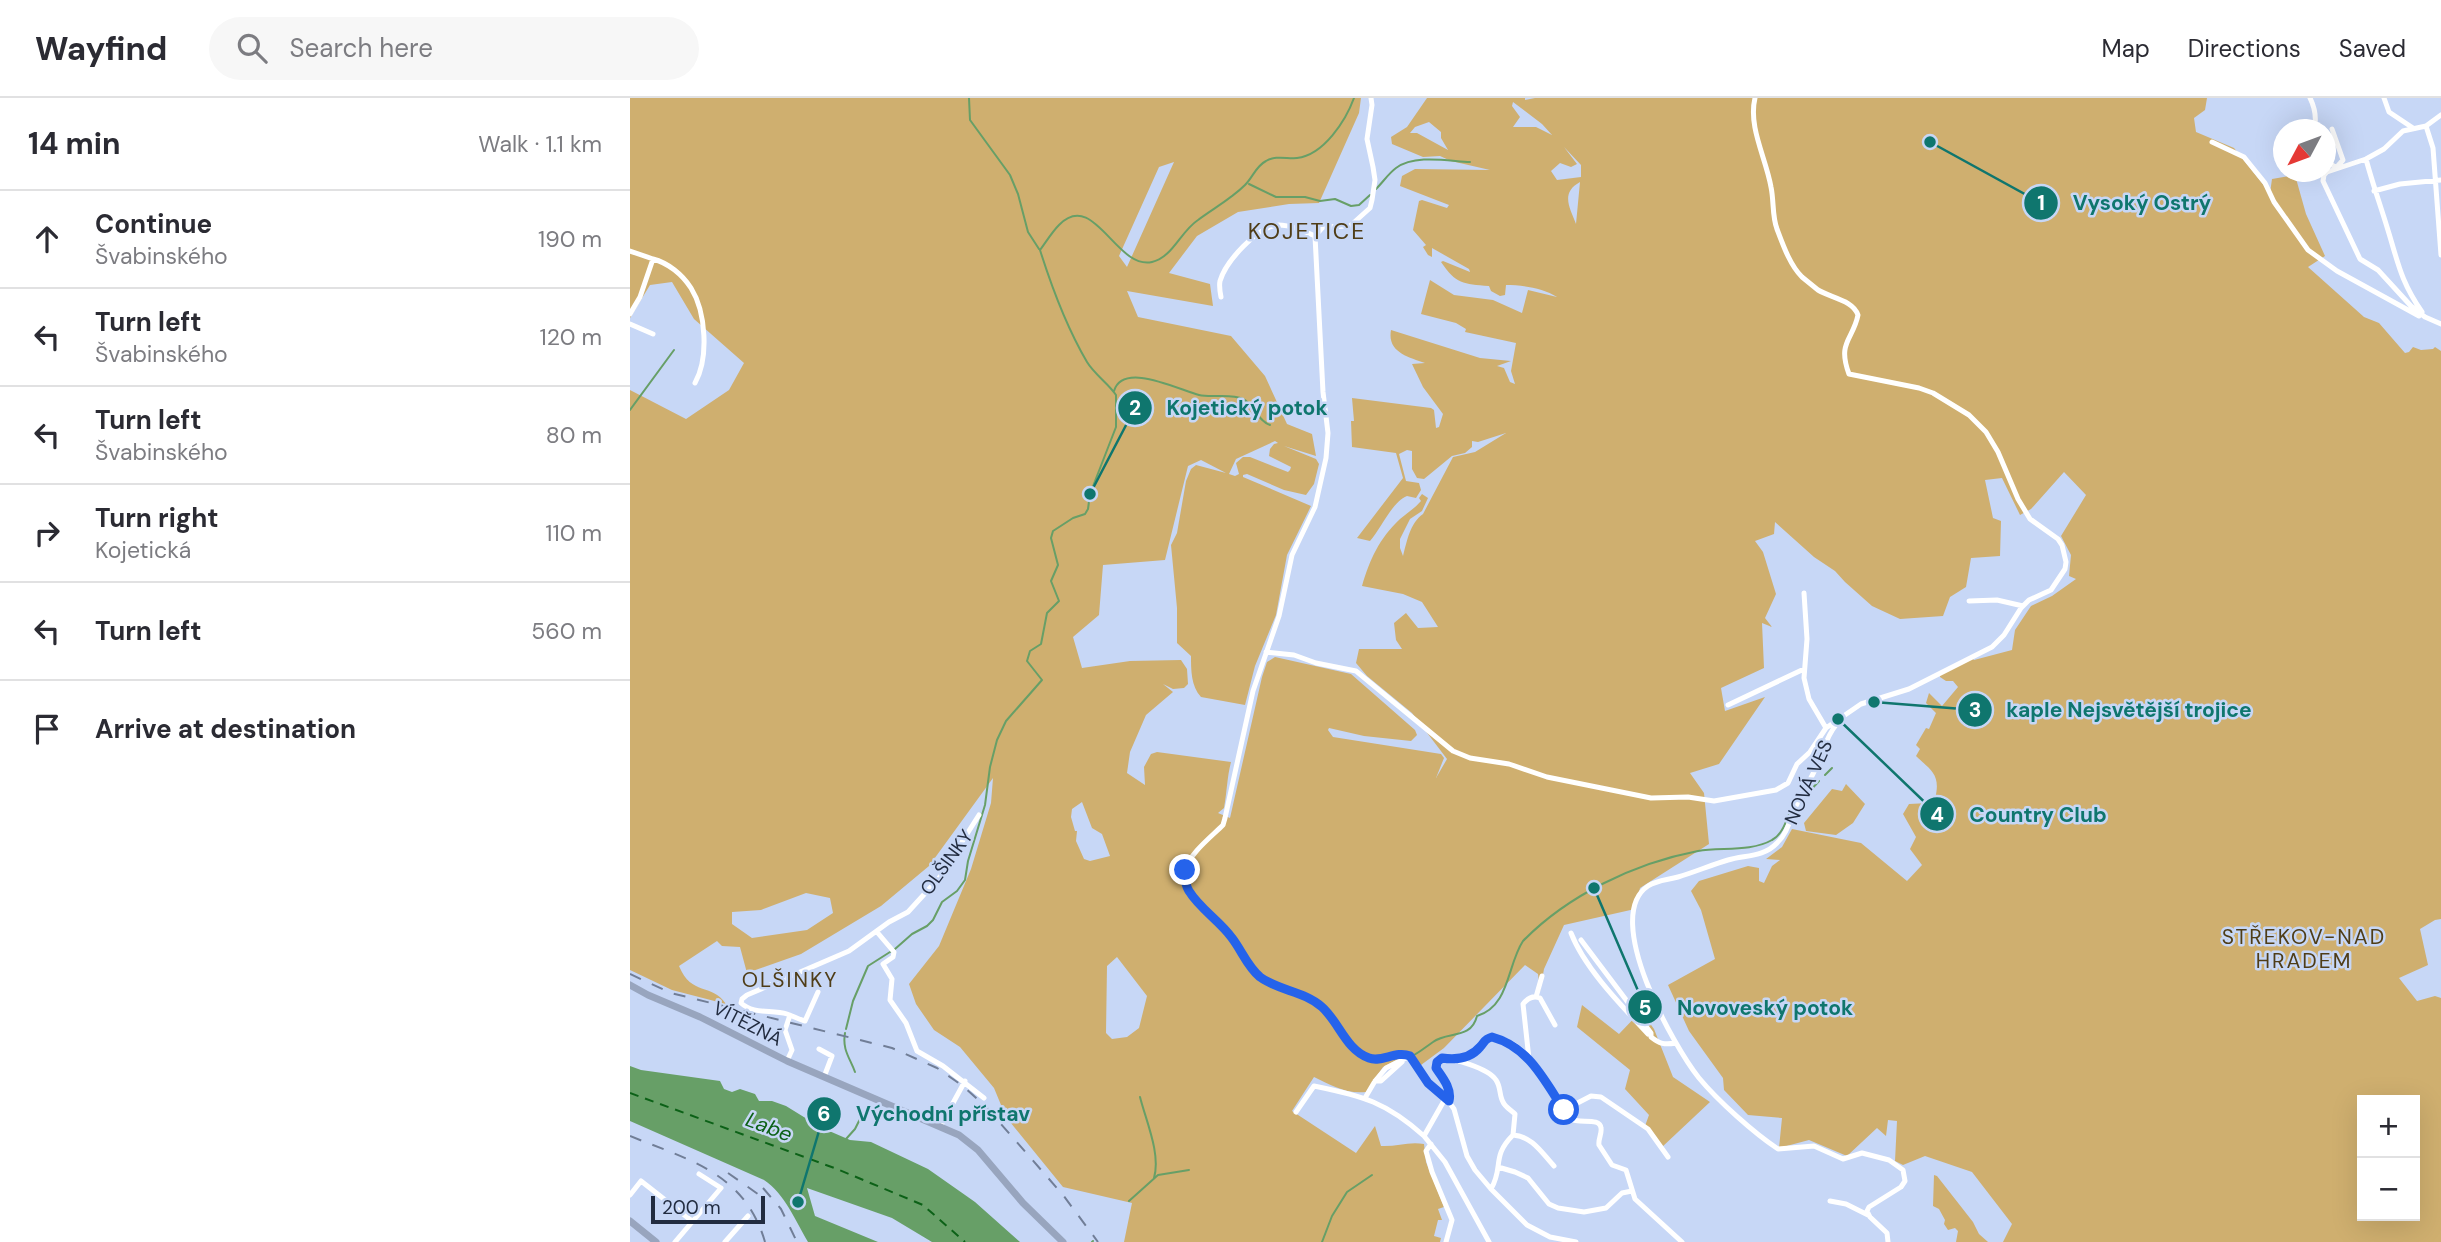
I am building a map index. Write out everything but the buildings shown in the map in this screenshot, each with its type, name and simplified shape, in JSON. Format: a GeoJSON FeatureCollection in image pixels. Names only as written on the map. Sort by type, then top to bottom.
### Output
{"type":"FeatureCollection","features":[{"type":"Feature","properties":{"kind":"main road","name":"VÍTĚZNÁ"},"geometry":{"type":"LineString","coordinates":[[630,985],[786,1061],[941,1125],[959,1135],[972,1145],[1023,1203],[1063,1242]]}},
{"type":"Feature","properties":{"kind":"main road"},"geometry":{"type":"LineString","coordinates":[[630,1221],[656,1242]]}},
{"type":"Feature","properties":{"kind":"street"},"geometry":{"type":"LineString","coordinates":[[1371,98],[1367,139],[1375,180],[1370,208],[1350,226],[1323,226],[1315,236],[1323,392],[1328,433],[1326,458],[1315,507],[1292,555],[1279,615],[1253,691],[1223,825],[1188,863],[1184,876],[1185,884],[1191,894],[1232,937],[1258,975],[1320,1005],[1343,1035],[1366,1057],[1376,1060],[1401,1053],[1410,1056],[1428,1083],[1454,1109],[1467,1156],[1491,1189],[1527,1225],[1550,1237],[1576,1242]]}},
{"type":"Feature","properties":{"kind":"street","name":"NOVÁ VES"},"geometry":{"type":"LineString","coordinates":[[1266,652],[1294,655],[1316,663],[1356,671],[1452,751],[1471,758],[1509,764],[1547,777],[1631,796],[1651,799],[1688,797],[1721,801],[1776,790],[1788,783],[1797,764],[1826,728],[1861,704],[1909,689],[1957,663],[1983,653],[2000,640],[2029,600],[2051,590],[2059,580],[2066,562],[2062,545],[2031,519],[2018,499],[1998,452],[1979,424],[1933,393],[1849,374],[1845,352],[1846,339],[1858,314],[1856,308],[1819,291],[1803,278],[1792,264],[1774,216],[1771,184],[1754,122],[1755,98]]}},
{"type":"Feature","properties":{"kind":"street"},"geometry":{"type":"LineString","coordinates":[[2310,98],[2314,106],[2314,119]]}},
{"type":"Feature","properties":{"kind":"street"},"geometry":{"type":"LineString","coordinates":[[2384,98],[2389,112],[2413,128]]}},
{"type":"Feature","properties":{"kind":"street"},"geometry":{"type":"LineString","coordinates":[[2336,168],[2366,159],[2384,149],[2403,131],[2426,126],[2441,115]]}},
{"type":"Feature","properties":{"kind":"street"},"geometry":{"type":"LineString","coordinates":[[2426,126],[2438,180],[2441,255]]}},
{"type":"Feature","properties":{"kind":"street"},"geometry":{"type":"LineString","coordinates":[[2336,140],[2343,160],[2336,168]]}},
{"type":"Feature","properties":{"kind":"street"},"geometry":{"type":"LineString","coordinates":[[2212,142],[2244,157],[2265,183],[2274,202],[2308,250],[2383,298],[2441,324]]}},
{"type":"Feature","properties":{"kind":"street"},"geometry":{"type":"LineString","coordinates":[[2366,159],[2402,280],[2425,317]]}},
{"type":"Feature","properties":{"kind":"street"},"geometry":{"type":"LineString","coordinates":[[2374,191],[2400,184],[2438,180]]}},
{"type":"Feature","properties":{"kind":"street"},"geometry":{"type":"LineString","coordinates":[[2323,182],[2360,259],[2378,270],[2425,317]]}},
{"type":"Feature","properties":{"kind":"street"},"geometry":{"type":"LineString","coordinates":[[1221,297],[1220,282],[1230,261],[1245,245],[1268,229],[1276,225],[1289,226],[1315,236]]}},
{"type":"Feature","properties":{"kind":"street"},"geometry":{"type":"LineString","coordinates":[[630,251],[664,262],[691,288],[700,310],[704,353],[700,374],[695,383]]}},
{"type":"Feature","properties":{"kind":"street"},"geometry":{"type":"LineString","coordinates":[[630,314],[640,297],[653,259]]}},
{"type":"Feature","properties":{"kind":"street"},"geometry":{"type":"LineString","coordinates":[[630,324],[653,334]]}},
{"type":"Feature","properties":{"kind":"street","name":"NOVÁ VES"},"geometry":{"type":"LineString","coordinates":[[1804,593],[1807,639],[1804,669],[1809,699],[1826,728]]}},
{"type":"Feature","properties":{"kind":"street"},"geometry":{"type":"LineString","coordinates":[[1969,601],[1997,600],[2023,606]]}},
{"type":"Feature","properties":{"kind":"street"},"geometry":{"type":"LineString","coordinates":[[1728,705],[1804,669]]}},
{"type":"Feature","properties":{"kind":"street","name":"NOVÁ VES"},"geometry":{"type":"LineString","coordinates":[[1676,1043],[1652,998],[1633,937],[1634,913],[1639,894],[1658,881],[1674,879],[1726,861],[1762,854],[1774,846],[1786,830],[1819,762],[1829,734],[1838,722]]}},
{"type":"Feature","properties":{"kind":"street","name":"OLŠINKY"},"geometry":{"type":"LineString","coordinates":[[790,1016],[744,1007],[742,999],[849,951],[889,922],[908,912],[932,887],[979,815]]}},
{"type":"Feature","properties":{"kind":"street"},"geometry":{"type":"LineString","coordinates":[[877,932],[894,952],[893,957],[883,964],[892,979],[890,1000],[906,1023],[917,1051],[965,1081],[984,1098]]}},
{"type":"Feature","properties":{"kind":"street"},"geometry":{"type":"LineString","coordinates":[[1571,933],[1594,970],[1651,1037],[1659,1044],[1676,1043],[1701,1080],[1751,1128],[1778,1149],[1814,1146],[1843,1159],[1862,1153],[1898,1165],[1903,1170],[1905,1181],[1901,1187],[1869,1207],[1868,1215]]}},
{"type":"Feature","properties":{"kind":"street"},"geometry":{"type":"LineString","coordinates":[[1581,940],[1651,1033],[1651,1037]]}},
{"type":"Feature","properties":{"kind":"street"},"geometry":{"type":"LineString","coordinates":[[1536,997],[1542,976]]}},
{"type":"Feature","properties":{"kind":"street"},"geometry":{"type":"LineString","coordinates":[[786,1061],[792,1050],[785,1030],[790,1016],[804,1021],[818,992]]}},
{"type":"Feature","properties":{"kind":"street"},"geometry":{"type":"LineString","coordinates":[[1529,1059],[1523,1004],[1529,998],[1536,997],[1545,1004],[1555,1025]]}},
{"type":"Feature","properties":{"kind":"street"},"geometry":{"type":"LineString","coordinates":[[1456,1061],[1478,1050],[1483,1041],[1492,1037],[1510,1043],[1529,1059],[1570,1119],[1576,1122],[1599,1123],[1599,1145],[1612,1165],[1626,1170],[1632,1191],[1639,1203],[1682,1242]]}},
{"type":"Feature","properties":{"kind":"street"},"geometry":{"type":"LineString","coordinates":[[819,1049],[832,1056],[824,1077]]}},
{"type":"Feature","properties":{"kind":"street"},"geometry":{"type":"LineString","coordinates":[[1365,1098],[1386,1068],[1410,1056]]}},
{"type":"Feature","properties":{"kind":"street"},"geometry":{"type":"LineString","coordinates":[[1424,1136],[1440,1107],[1450,1097],[1445,1080],[1436,1065],[1442,1058],[1481,1069],[1493,1076],[1500,1088],[1503,1102],[1515,1114],[1513,1135],[1499,1153],[1496,1181],[1491,1189]]}},
{"type":"Feature","properties":{"kind":"street"},"geometry":{"type":"LineString","coordinates":[[941,1125],[965,1081]]}},
{"type":"Feature","properties":{"kind":"street"},"geometry":{"type":"LineString","coordinates":[[1296,1112],[1314,1086],[1365,1098],[1396,1113],[1424,1136],[1445,1162],[1489,1242]]}},
{"type":"Feature","properties":{"kind":"street"},"geometry":{"type":"LineString","coordinates":[[1564,1110],[1591,1096],[1601,1097],[1648,1129],[1668,1157]]}},
{"type":"Feature","properties":{"kind":"street"},"geometry":{"type":"LineString","coordinates":[[1513,1135],[1532,1142],[1554,1166]]}},
{"type":"Feature","properties":{"kind":"street"},"geometry":{"type":"LineString","coordinates":[[1432,1144],[1426,1151],[1452,1220],[1446,1242]]}},
{"type":"Feature","properties":{"kind":"street"},"geometry":{"type":"LineString","coordinates":[[1498,1167],[1528,1178],[1549,1204],[1558,1208],[1584,1212],[1606,1208],[1622,1193],[1632,1191]]}},
{"type":"Feature","properties":{"kind":"street"},"geometry":{"type":"LineString","coordinates":[[674,1242],[721,1188],[699,1174]]}},
{"type":"Feature","properties":{"kind":"street"},"geometry":{"type":"LineString","coordinates":[[630,1195],[641,1181],[692,1221]]}},
{"type":"Feature","properties":{"kind":"street"},"geometry":{"type":"LineString","coordinates":[[1830,1201],[1846,1204],[1868,1215],[1885,1231],[1888,1242]]}},
{"type":"Feature","properties":{"kind":"street"},"geometry":{"type":"LineString","coordinates":[[726,1242],[748,1216]]}},
{"type":"Feature","properties":{"kind":"shaded area"},"geometry":{"type":"Polygon","coordinates":[[[630,98],[1361,98],[1359,113],[1319,203],[1289,204],[1238,212],[1197,236],[1169,273],[1210,284],[1213,306],[1127,291],[1138,317],[1231,336],[1265,376],[1287,424],[1312,434],[1316,456],[1284,446],[1316,459],[1319,464],[1314,484],[1306,495],[1284,490],[1247,474],[1243,475],[1311,506],[1287,555],[1276,615],[1255,666],[1245,705],[1201,697],[1193,683],[1191,656],[1177,643],[1177,608],[1171,545],[1177,533],[1186,481],[1191,469],[1196,465],[1226,473],[1201,460],[1188,466],[1165,560],[1103,565],[1099,615],[1073,637],[1082,668],[1130,661],[1181,660],[1187,669],[1188,684],[1184,688],[1173,689],[1163,684],[1173,692],[1146,715],[1130,752],[1127,773],[1145,785],[1144,767],[1151,754],[1157,752],[1231,762],[1224,808],[1218,813],[1230,818],[1262,677],[1267,662],[1275,657],[1351,674],[1415,730],[1417,735],[1411,741],[1364,736],[1329,728],[1333,737],[1441,754],[1444,758],[1436,778],[1447,759],[1412,713],[1367,676],[1356,663],[1359,649],[1402,649],[1396,640],[1394,623],[1406,613],[1418,628],[1438,627],[1422,602],[1403,594],[1362,586],[1381,542],[1400,519],[1421,501],[1419,498],[1422,494],[1428,498],[1422,511],[1410,519],[1400,539],[1403,556],[1412,527],[1423,514],[1453,457],[1475,452],[1506,433],[1478,442],[1472,441],[1472,447],[1465,453],[1452,456],[1424,479],[1417,478],[1412,469],[1412,451],[1399,454],[1406,481],[1419,483],[1421,490],[1416,498],[1407,496],[1397,504],[1370,541],[1357,538],[1403,478],[1396,453],[1352,447],[1352,398],[1431,408],[1434,410],[1436,428],[1439,427],[1443,414],[1423,387],[1412,364],[1425,363],[1400,353],[1392,344],[1391,330],[1480,358],[1511,361],[1497,366],[1504,368],[1510,382],[1515,384],[1511,371],[1516,343],[1465,332],[1466,329],[1456,323],[1421,314],[1430,280],[1454,295],[1493,300],[1522,313],[1528,290],[1557,297],[1545,291],[1506,285],[1505,295],[1500,296],[1491,291],[1489,286],[1461,282],[1451,275],[1441,262],[1470,272],[1469,269],[1432,248],[1432,257],[1428,255],[1423,247],[1426,245],[1413,230],[1419,201],[1447,208],[1449,205],[1400,186],[1402,176],[1415,169],[1490,170],[1440,156],[1423,157],[1392,144],[1391,137],[1407,127],[1427,98],[2207,98],[2205,110],[2194,118],[2196,132],[2234,148],[2270,193],[2272,179],[2273,182],[2297,182],[2306,214],[2325,256],[2308,267],[2364,317],[2379,323],[2405,353],[2413,347],[2421,350],[2435,347],[2441,351],[2441,919],[2420,929],[2428,965],[2399,978],[2417,1001],[2435,996],[2441,998],[2441,1242],[2003,1242],[2012,1224],[1972,1172],[1925,1156],[1903,1165],[1895,1161],[1897,1121],[1888,1120],[1886,1136],[1877,1128],[1847,1156],[1809,1140],[1779,1148],[1782,1118],[1748,1115],[1724,1090],[1723,1078],[1689,1031],[1668,985],[1715,959],[1701,910],[1691,891],[1699,881],[1748,866],[1759,868],[1759,881],[1764,883],[1772,866],[1780,860],[1766,859],[1782,847],[1792,829],[1861,843],[1907,881],[1922,865],[1910,849],[1916,837],[1903,814],[1909,804],[1929,803],[1935,806],[1934,810],[1920,816],[1927,827],[1941,816],[1942,804],[1935,799],[1937,784],[1934,774],[1916,756],[1920,749],[1916,745],[1926,728],[1929,729],[1936,713],[1926,703],[1929,693],[1942,706],[1958,687],[1953,681],[1940,677],[1940,673],[1972,658],[1974,660],[2012,650],[2015,630],[2031,606],[2052,596],[2076,579],[2069,576],[2071,555],[2061,536],[2086,495],[2064,472],[2031,509],[2020,515],[2002,478],[1985,480],[1993,518],[2001,521],[2000,556],[1971,558],[1966,587],[1950,597],[1943,616],[1900,619],[1872,606],[1835,571],[1814,557],[1775,522],[1774,534],[1755,541],[1763,552],[1776,594],[1765,618],[1772,627],[1762,623],[1764,668],[1721,688],[1725,711],[1765,697],[1719,764],[1690,773],[1704,793],[1709,844],[1640,888],[1635,909],[1564,925],[1544,969],[1540,991],[1538,974],[1525,965],[1444,1048],[1421,1065],[1408,1054],[1383,1067],[1366,1092],[1345,1090],[1314,1077],[1292,1111],[1356,1153],[1375,1126],[1381,1146],[1424,1144],[1426,1162],[1444,1207],[1438,1209],[1442,1220],[1438,1220],[1434,1236],[1441,1238],[1440,1242],[1124,1242],[1132,1203],[1063,1187],[1006,1117],[994,1088],[960,1047],[934,1030],[916,1004],[909,984],[939,946],[971,869],[991,803],[993,778],[929,866],[881,906],[801,954],[747,973],[740,947],[722,946],[717,941],[679,966],[690,982],[714,993],[726,1004],[672,990],[630,970],[630,390],[686,419],[729,390],[744,363],[694,319],[672,282],[650,285],[630,318],[630,98]],[[1513,102],[1512,106],[1520,117],[1513,127],[1536,127],[1552,135],[1513,102]],[[1429,122],[1415,127],[1410,133],[1417,133],[1448,150],[1441,138],[1441,132],[1429,122]],[[1564,147],[1577,164],[1571,167],[1560,163],[1551,171],[1557,180],[1581,177],[1581,165],[1564,147]],[[1174,162],[1159,167],[1119,256],[1127,267],[1174,162]],[[1580,182],[1570,191],[1569,207],[1576,224],[1580,182]],[[1275,441],[1236,459],[1229,474],[1235,476],[1239,474],[1236,463],[1243,457],[1250,457],[1288,472],[1291,467],[1269,456],[1270,449],[1278,443],[1275,441]],[[1082,802],[1072,809],[1071,817],[1077,831],[1076,841],[1084,859],[1090,861],[1110,856],[1102,834],[1092,828],[1082,802]],[[806,893],[761,910],[732,912],[732,924],[752,938],[807,930],[833,913],[830,898],[806,893]],[[1117,957],[1107,966],[1106,1033],[1112,1039],[1127,1037],[1139,1028],[1147,996],[1117,957]]]}},
{"type":"Feature","properties":{"kind":"shaded area"},"geometry":{"type":"Polygon","coordinates":[[[1846,784],[1865,804],[1853,823],[1836,835],[1806,831],[1804,823],[1832,789],[1842,791],[1846,784]]]}},
{"type":"Feature","properties":{"kind":"shaded area"},"geometry":{"type":"Polygon","coordinates":[[[1582,1005],[1619,1034],[1641,1011],[1654,1029],[1673,1077],[1710,1102],[1661,1148],[1645,1126],[1649,1115],[1625,1089],[1630,1070],[1577,1027],[1582,1005]]]}},
{"type":"Feature","properties":{"kind":"shaded area"},"geometry":{"type":"Polygon","coordinates":[[[1934,1175],[1988,1242],[1956,1242],[1958,1231],[1955,1228],[1948,1230],[1939,1209],[1933,1206],[1934,1175]]]}},
{"type":"Feature","properties":{"kind":"water","name":"Labe"},"geometry":{"type":"Polygon","coordinates":[[[630,1066],[641,1070],[720,1081],[724,1089],[732,1092],[740,1089],[755,1094],[759,1101],[772,1101],[786,1106],[820,1127],[850,1140],[871,1142],[928,1169],[975,1202],[1020,1242],[932,1242],[892,1218],[807,1188],[815,1216],[878,1242],[808,1242],[784,1200],[764,1180],[630,1121],[630,1066]]]}},
{"type":"Feature","properties":{"kind":"waterway"},"geometry":{"type":"LineString","coordinates":[[969,98],[970,120],[1010,175],[1028,232],[1039,249]]}},
{"type":"Feature","properties":{"kind":"waterway"},"geometry":{"type":"LineString","coordinates":[[895,949],[912,934],[927,926],[942,902],[957,891],[965,880],[985,805],[997,740],[1006,721],[1042,680],[1027,661],[1030,651],[1041,644],[1047,613],[1059,601],[1051,581],[1058,565],[1051,538],[1053,531],[1085,514],[1116,427],[1116,395],[1090,367],[1080,349],[1060,308],[1040,250],[1059,225],[1072,217],[1083,217],[1094,223],[1127,255],[1139,261],[1152,262],[1159,259],[1171,250],[1192,225],[1240,190],[1263,163],[1274,158],[1307,155],[1325,143],[1340,126],[1354,98]]}},
{"type":"Feature","properties":{"kind":"waterway"},"geometry":{"type":"LineString","coordinates":[[1376,189],[1396,168],[1412,161],[1432,159],[1470,162]]}},
{"type":"Feature","properties":{"kind":"waterway"},"geometry":{"type":"LineString","coordinates":[[1249,184],[1276,197],[1305,197],[1320,201],[1335,199],[1351,206],[1359,205],[1370,195]]}},
{"type":"Feature","properties":{"kind":"waterway"},"geometry":{"type":"LineString","coordinates":[[630,410],[674,350]]}},
{"type":"Feature","properties":{"kind":"waterway"},"geometry":{"type":"LineString","coordinates":[[1114,391],[1119,382],[1128,378],[1140,378],[1199,395],[1238,397],[1247,402],[1262,420],[1270,425]]}},
{"type":"Feature","properties":{"kind":"waterway"},"geometry":{"type":"LineString","coordinates":[[1825,775],[1832,768]]}},
{"type":"Feature","properties":{"kind":"waterway"},"geometry":{"type":"LineString","coordinates":[[1799,803],[1819,781]]}},
{"type":"Feature","properties":{"kind":"waterway"},"geometry":{"type":"LineString","coordinates":[[1414,1055],[1439,1039],[1470,1029],[1477,1016],[1488,1011],[1502,994],[1523,941],[1560,909],[1604,883],[1674,856],[1764,844],[1780,833],[1794,804]]}},
{"type":"Feature","properties":{"kind":"waterway"},"geometry":{"type":"LineString","coordinates":[[846,1029],[853,1001],[868,966],[890,952]]}},
{"type":"Feature","properties":{"kind":"waterway"},"geometry":{"type":"LineString","coordinates":[[845,1033],[846,1049],[855,1072]]}},
{"type":"Feature","properties":{"kind":"waterway"},"geometry":{"type":"LineString","coordinates":[[1140,1097],[1156,1159],[1154,1178]]}},
{"type":"Feature","properties":{"kind":"waterway"},"geometry":{"type":"LineString","coordinates":[[846,1139],[861,1117]]}},
{"type":"Feature","properties":{"kind":"waterway"},"geometry":{"type":"LineString","coordinates":[[1129,1201],[1158,1175],[1189,1170]]}},
{"type":"Feature","properties":{"kind":"waterway"},"geometry":{"type":"LineString","coordinates":[[1322,1242],[1332,1216],[1347,1192],[1372,1175]]}},
{"type":"Feature","properties":{"kind":"ferry route"},"geometry":{"type":"LineString","coordinates":[[630,1093],[837,1169],[923,1205],[965,1242]]}},
{"type":"Feature","properties":{"kind":"railway"},"geometry":{"type":"LineString","coordinates":[[630,974],[671,993],[892,1048],[937,1068],[963,1086],[987,1108],[1063,1195],[1098,1242]]}},
{"type":"Feature","properties":{"kind":"railway"},"geometry":{"type":"LineString","coordinates":[[630,1136],[693,1162],[729,1184],[744,1200],[756,1219],[765,1242]]}},
{"type":"Feature","properties":{"kind":"railway"},"geometry":{"type":"LineString","coordinates":[[728,1173],[765,1199]]}},
{"type":"Feature","properties":{"kind":"railway"},"geometry":{"type":"LineString","coordinates":[[763,1188],[781,1209],[797,1242]]}},
{"type":"Feature","properties":{"kind":"place","name":"Vysoký Ostrý"},"geometry":{"type":"Point","coordinates":[1930,142]}},
{"type":"Feature","properties":{"kind":"place","name":"Kojetický potok"},"geometry":{"type":"Point","coordinates":[1090,494]}},
{"type":"Feature","properties":{"kind":"place","name":"kaple Nejsvětější trojice"},"geometry":{"type":"Point","coordinates":[1874,702]}},
{"type":"Feature","properties":{"kind":"place","name":"Country Club"},"geometry":{"type":"Point","coordinates":[1838,719]}},
{"type":"Feature","properties":{"kind":"place","name":"Novoveský potok"},"geometry":{"type":"Point","coordinates":[1594,888]}},
{"type":"Feature","properties":{"kind":"place","name":"Východní přístav"},"geometry":{"type":"Point","coordinates":[798,1202]}},
{"type":"Feature","properties":{"kind":"district","name":"KOJETICE"},"geometry":{"type":"Point","coordinates":[1307,231]}},
{"type":"Feature","properties":{"kind":"district","name":"STŘEKOV-NAD HRADEM"},"geometry":{"type":"Point","coordinates":[2304,949]}},
{"type":"Feature","properties":{"kind":"district","name":"OLŠINKY"},"geometry":{"type":"Point","coordinates":[790,980]}},
{"type":"Feature","properties":{"kind":"route"},"geometry":{"type":"LineString","coordinates":[[1185,870],[1185,884],[1191,894],[1232,937],[1251,968],[1265,980],[1320,1005],[1343,1035],[1366,1057],[1376,1060],[1401,1053],[1410,1056],[1428,1083],[1449,1101],[1445,1080],[1436,1068],[1437,1062],[1442,1058],[1456,1061],[1478,1050],[1488,1037],[1501,1039],[1521,1050],[1529,1059],[1564,1110]]}}]}
